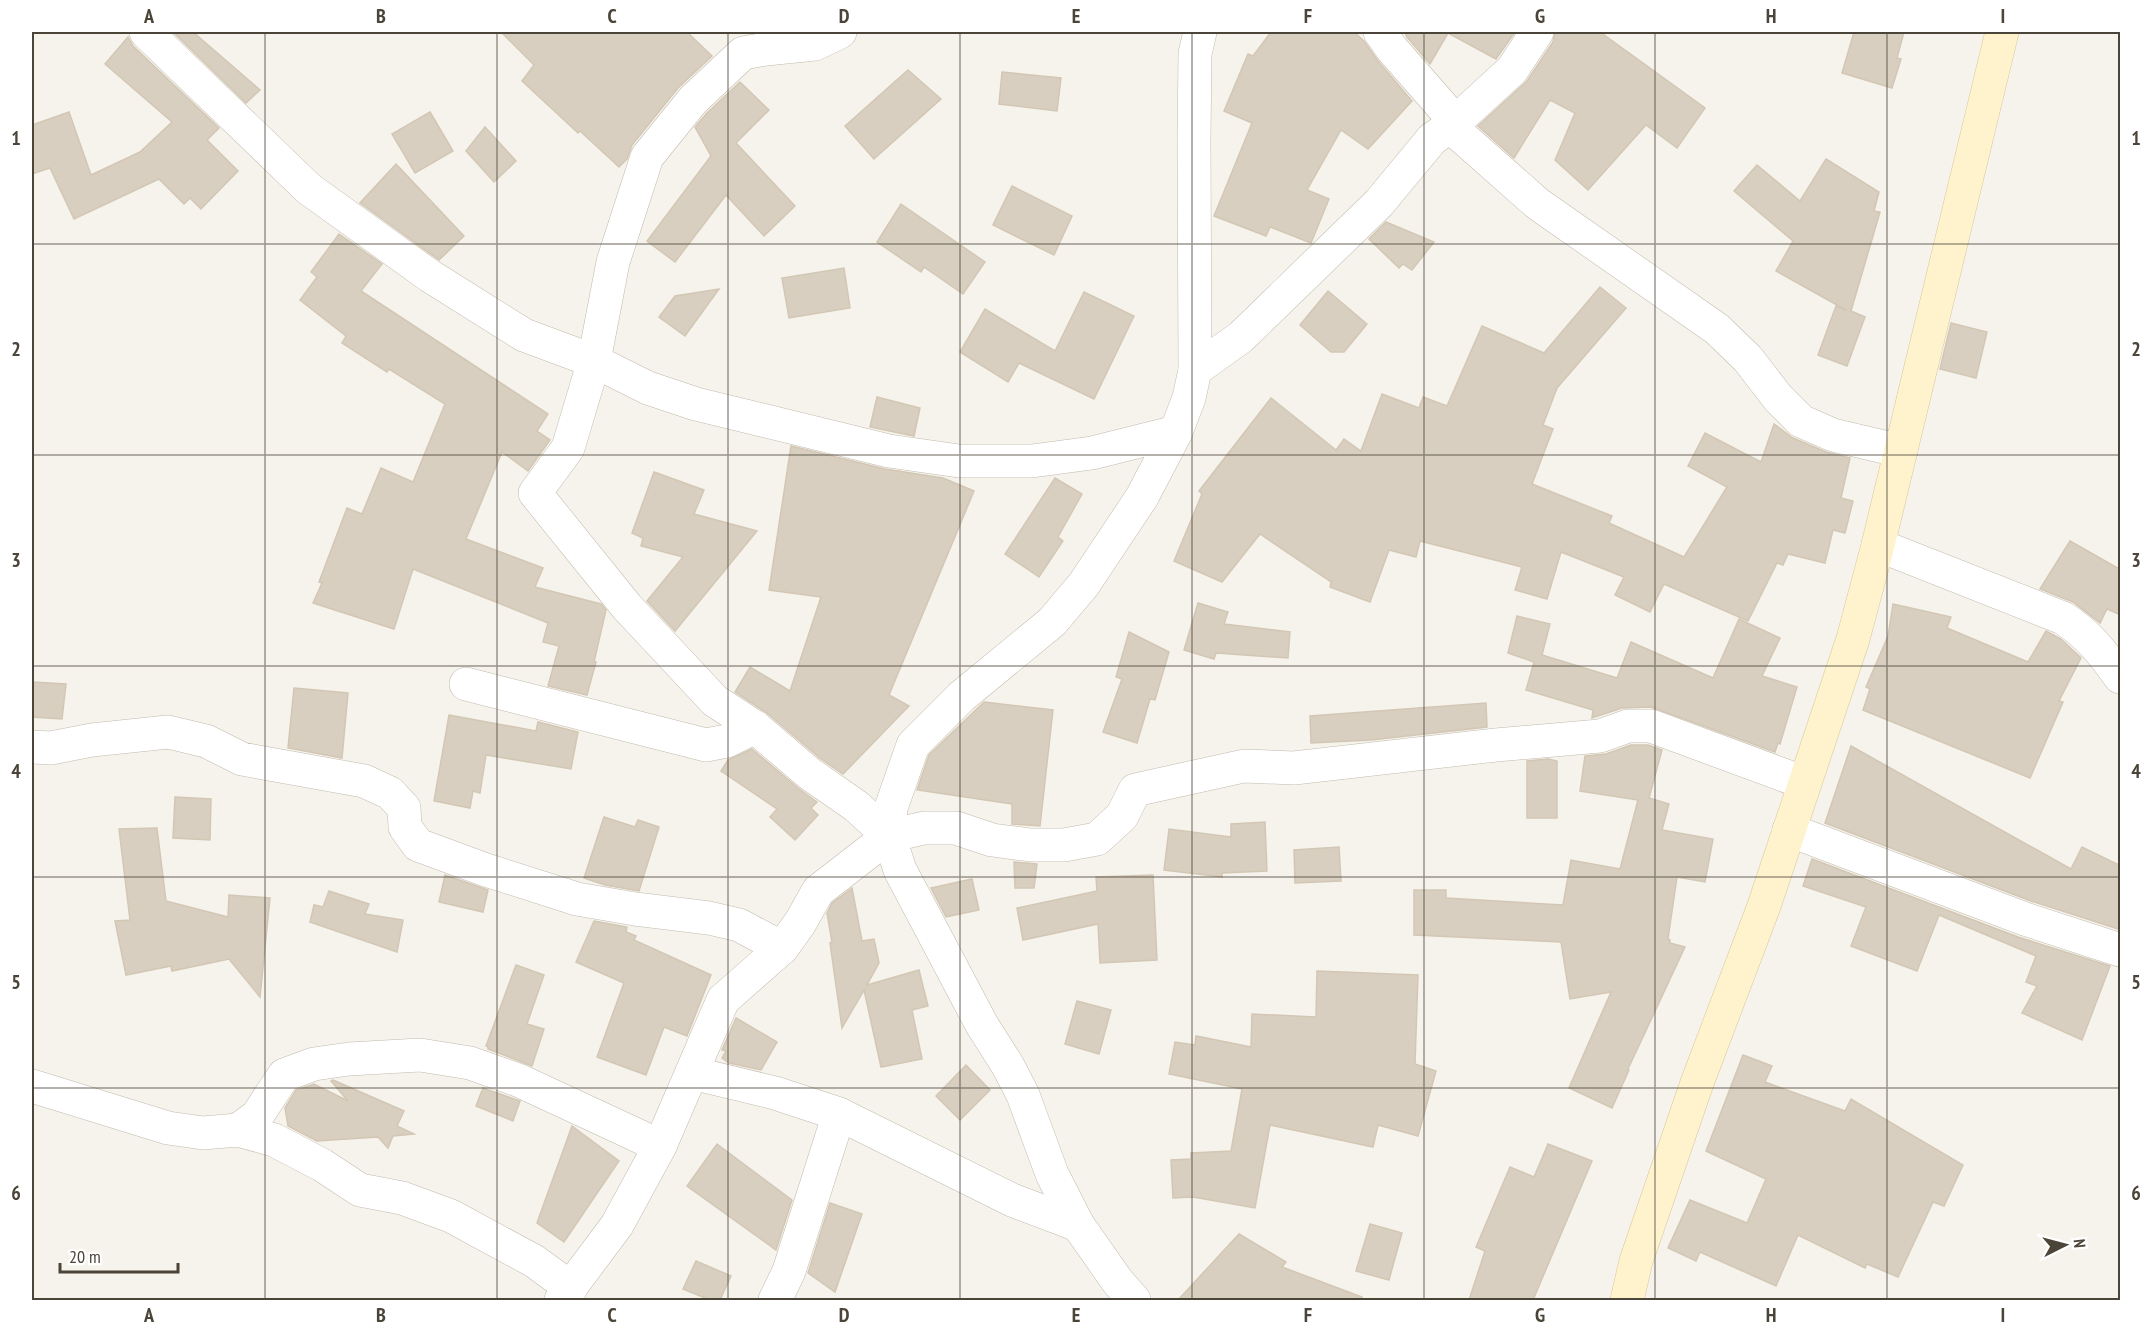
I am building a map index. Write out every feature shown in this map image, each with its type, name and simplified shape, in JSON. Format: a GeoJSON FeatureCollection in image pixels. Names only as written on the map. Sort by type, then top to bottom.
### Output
{"type":"FeatureCollection","features":[{"type":"Feature","properties":{"kind":"street"},"geometry":{"type":"LineString","coordinates":[[146,32],[309,189],[430,276],[524,335],[594,361],[648,388],[696,404],[889,451],[959,461],[1032,461],[1092,453],[1176,432]]}},
{"type":"Feature","properties":{"kind":"street"},"geometry":{"type":"LineString","coordinates":[[840,32],[815,44],[743,53],[693,100],[647,157],[614,262],[594,361],[568,448],[535,493],[627,607],[715,701],[755,727],[810,774],[856,806],[889,836]]}},
{"type":"Feature","properties":{"kind":"street"},"geometry":{"type":"LineString","coordinates":[[1134,1300],[1118,1282],[1078,1225],[1052,1174],[1023,1095],[982,1025],[900,870],[889,836],[891,808],[913,745],[962,696],[1052,622],[1114,541],[1142,497],[1176,432],[1189,398],[1195,370],[1195,54],[1200,32]]}},
{"type":"Feature","properties":{"kind":"street"},"geometry":{"type":"LineString","coordinates":[[1380,32],[1448,113],[1452,125],[1461,136],[1538,204],[1717,329],[1748,359],[1778,398],[1801,421],[1833,435],[1901,451]]}},
{"type":"Feature","properties":{"kind":"street"},"geometry":{"type":"LineString","coordinates":[[1195,370],[1241,337],[1379,203],[1432,139],[1452,125],[1512,70],[1537,32]]}},
{"type":"Feature","properties":{"kind":"street"},"geometry":{"type":"LineString","coordinates":[[1627,1300],[1640,1250],[1697,1083],[1764,906],[1853,639],[1878,545],[2002,32]]}},
{"type":"Feature","properties":{"kind":"street"},"geometry":{"type":"LineString","coordinates":[[1878,545],[2063,618],[2082,630],[2100,648],[2121,677]]}},
{"type":"Feature","properties":{"kind":"street"},"geometry":{"type":"LineString","coordinates":[[466,684],[706,745],[727,741],[755,727]]}},
{"type":"Feature","properties":{"kind":"street"},"geometry":{"type":"LineString","coordinates":[[32,1086],[168,1128],[203,1133],[237,1130],[274,1140],[322,1165],[360,1190],[402,1198],[451,1215],[534,1262],[566,1294],[617,1225],[660,1146],[723,1000],[782,948],[800,923],[818,891],[889,836],[924,828],[956,828],[992,840],[1030,845],[1064,845],[1097,839],[1122,816],[1135,790],[1244,766],[1294,768],[1496,745],[1600,736],[1628,726],[1651,726],[1805,783]]}},
{"type":"Feature","properties":{"kind":"street"},"geometry":{"type":"LineString","coordinates":[[32,747],[51,748],[168,732],[206,741],[242,759],[364,781],[390,793],[404,808],[405,826],[418,845],[486,870],[577,899],[709,918],[739,925],[782,948]]}},
{"type":"Feature","properties":{"kind":"street"},"geometry":{"type":"LineString","coordinates":[[1789,830],[2025,920],[2121,950]]}},
{"type":"Feature","properties":{"kind":"street"},"geometry":{"type":"LineString","coordinates":[[237,1130],[257,1116],[284,1075],[314,1064],[349,1059],[420,1055],[470,1063],[518,1080],[660,1146]]}},
{"type":"Feature","properties":{"kind":"street"},"geometry":{"type":"LineString","coordinates":[[692,1073],[775,1093],[839,1114],[1012,1200],[1078,1225]]}},
{"type":"Feature","properties":{"kind":"street"},"geometry":{"type":"LineString","coordinates":[[775,1300],[789,1271],[839,1114]]}},
{"type":"Feature","properties":{"kind":"building"},"geometry":{"type":"Polygon","coordinates":[[[173,32],[193,32],[260,90],[246,103],[173,32]]]}},
{"type":"Feature","properties":{"kind":"building"},"geometry":{"type":"Polygon","coordinates":[[[501,32],[687,32],[712,56],[678,88],[632,145],[627,159],[619,167],[522,81],[534,65],[501,32]]]}},
{"type":"Feature","properties":{"kind":"building"},"geometry":{"type":"Polygon","coordinates":[[[1271,32],[1354,32],[1364,41],[1412,101],[1368,149],[1341,130],[1307,190],[1329,199],[1311,243],[1270,227],[1266,236],[1214,216],[1252,123],[1224,111],[1248,54],[1253,56],[1271,32]]]}},
{"type":"Feature","properties":{"kind":"building"},"geometry":{"type":"Polygon","coordinates":[[[1405,32],[1515,32],[1496,59],[1448,33],[1430,64],[1405,32]]]}},
{"type":"Feature","properties":{"kind":"building"},"geometry":{"type":"Polygon","coordinates":[[[1555,32],[1600,32],[1705,108],[1677,148],[1646,125],[1588,190],[1555,160],[1575,113],[1550,100],[1514,158],[1478,126],[1527,81],[1553,42],[1555,32]]]}},
{"type":"Feature","properties":{"kind":"building"},"geometry":{"type":"Polygon","coordinates":[[[1854,32],[1904,32],[1897,58],[1901,59],[1892,88],[1842,73],[1854,32]]]}},
{"type":"Feature","properties":{"kind":"building"},"geometry":{"type":"Polygon","coordinates":[[[128,37],[133,46],[219,128],[207,140],[238,171],[201,209],[190,198],[184,204],[159,179],[74,219],[50,168],[32,174],[32,125],[69,112],[91,175],[140,152],[172,122],[105,64],[128,37]]]}},
{"type":"Feature","properties":{"kind":"building"},"geometry":{"type":"Polygon","coordinates":[[[908,70],[941,99],[874,159],[845,126],[908,70]]]}},
{"type":"Feature","properties":{"kind":"building"},"geometry":{"type":"Polygon","coordinates":[[[1002,72],[1061,78],[1057,111],[999,104],[1002,72]]]}},
{"type":"Feature","properties":{"kind":"building"},"geometry":{"type":"Polygon","coordinates":[[[740,82],[769,110],[736,143],[795,206],[764,236],[726,195],[675,262],[647,241],[711,156],[695,127],[740,82]]]}},
{"type":"Feature","properties":{"kind":"building"},"geometry":{"type":"Polygon","coordinates":[[[430,112],[453,151],[415,173],[392,134],[430,112]]]}},
{"type":"Feature","properties":{"kind":"building"},"geometry":{"type":"Polygon","coordinates":[[[485,127],[516,161],[494,182],[466,151],[485,127]]]}},
{"type":"Feature","properties":{"kind":"building"},"geometry":{"type":"Polygon","coordinates":[[[1826,159],[1879,192],[1874,211],[1880,212],[1851,311],[1865,317],[1847,366],[1818,355],[1836,306],[1846,310],[1776,271],[1793,241],[1734,191],[1757,165],[1800,201],[1826,159]]]}},
{"type":"Feature","properties":{"kind":"building"},"geometry":{"type":"Polygon","coordinates":[[[396,164],[464,236],[439,260],[360,203],[396,164]]]}},
{"type":"Feature","properties":{"kind":"building"},"geometry":{"type":"Polygon","coordinates":[[[1012,186],[1072,216],[1054,255],[993,225],[1012,186]]]}},
{"type":"Feature","properties":{"kind":"building"},"geometry":{"type":"Polygon","coordinates":[[[901,204],[985,262],[963,294],[924,267],[921,272],[877,242],[901,204]]]}},
{"type":"Feature","properties":{"kind":"building"},"geometry":{"type":"Polygon","coordinates":[[[1386,222],[1434,242],[1412,270],[1403,264],[1399,268],[1369,239],[1386,222]]]}},
{"type":"Feature","properties":{"kind":"building"},"geometry":{"type":"Polygon","coordinates":[[[339,234],[382,264],[361,291],[548,414],[537,431],[550,440],[528,471],[502,452],[466,539],[543,568],[535,587],[601,604],[606,610],[587,695],[548,686],[559,646],[543,642],[548,623],[413,569],[394,629],[313,603],[347,508],[362,514],[381,468],[413,482],[445,404],[389,369],[387,372],[342,343],[346,336],[300,300],[317,277],[311,272],[339,234]]]}},
{"type":"Feature","properties":{"kind":"building"},"geometry":{"type":"Polygon","coordinates":[[[844,268],[850,308],[789,318],[782,278],[844,268]]]}},
{"type":"Feature","properties":{"kind":"building"},"geometry":{"type":"Polygon","coordinates":[[[1600,287],[1626,308],[1557,388],[1543,425],[1553,429],[1532,484],[1612,516],[1609,523],[1684,557],[1727,487],[1688,466],[1705,433],[1761,462],[1774,424],[1793,438],[1826,452],[1850,458],[1841,498],[1853,501],[1845,533],[1833,530],[1825,563],[1788,554],[1783,565],[1777,563],[1748,621],[1664,584],[1650,612],[1615,595],[1624,577],[1561,552],[1547,599],[1515,590],[1522,567],[1420,541],[1416,557],[1389,550],[1370,602],[1330,587],[1331,582],[1260,534],[1222,582],[1174,561],[1202,494],[1199,491],[1271,398],[1336,450],[1344,439],[1361,451],[1382,394],[1419,408],[1423,397],[1447,406],[1482,326],[1544,353],[1600,287]]]}},
{"type":"Feature","properties":{"kind":"building"},"geometry":{"type":"Polygon","coordinates":[[[719,289],[685,336],[659,317],[675,296],[719,289]]]}},
{"type":"Feature","properties":{"kind":"building"},"geometry":{"type":"Polygon","coordinates":[[[1328,291],[1367,324],[1344,352],[1331,352],[1300,325],[1328,291]]]}},
{"type":"Feature","properties":{"kind":"building"},"geometry":{"type":"Polygon","coordinates":[[[1084,292],[1134,316],[1094,399],[1019,363],[1008,382],[960,352],[985,309],[1055,351],[1084,292]]]}},
{"type":"Feature","properties":{"kind":"building"},"geometry":{"type":"Polygon","coordinates":[[[1951,323],[1987,332],[1976,378],[1940,369],[1951,323]]]}},
{"type":"Feature","properties":{"kind":"building"},"geometry":{"type":"Polygon","coordinates":[[[877,397],[920,408],[914,436],[870,427],[877,397]]]}},
{"type":"Feature","properties":{"kind":"building"},"geometry":{"type":"Polygon","coordinates":[[[791,446],[885,469],[943,478],[974,491],[889,695],[909,706],[843,774],[821,759],[767,713],[735,692],[750,667],[790,691],[821,597],[769,590],[791,446]]]}},
{"type":"Feature","properties":{"kind":"building"},"geometry":{"type":"Polygon","coordinates":[[[654,472],[704,490],[694,514],[757,531],[675,631],[647,601],[683,557],[641,546],[643,538],[632,533],[654,472]]]}},
{"type":"Feature","properties":{"kind":"building"},"geometry":{"type":"Polygon","coordinates":[[[1055,478],[1082,494],[1058,537],[1063,541],[1039,577],[1005,554],[1055,478]]]}},
{"type":"Feature","properties":{"kind":"building"},"geometry":{"type":"Polygon","coordinates":[[[2070,541],[2121,570],[2121,615],[2107,609],[2100,623],[2073,602],[2040,589],[2070,541]]]}},
{"type":"Feature","properties":{"kind":"building"},"geometry":{"type":"Polygon","coordinates":[[[1198,603],[1228,612],[1224,624],[1290,632],[1288,658],[1216,653],[1214,659],[1184,650],[1198,603]]]}},
{"type":"Feature","properties":{"kind":"building"},"geometry":{"type":"Polygon","coordinates":[[[1893,604],[1951,617],[1947,628],[2028,662],[2046,631],[2061,639],[2081,658],[2059,701],[2063,702],[2030,778],[1863,710],[1870,689],[1866,687],[1888,636],[1893,604]]]}},
{"type":"Feature","properties":{"kind":"building"},"geometry":{"type":"Polygon","coordinates":[[[1517,616],[1550,624],[1542,655],[1617,678],[1631,642],[1713,678],[1739,619],[1780,638],[1762,676],[1797,687],[1780,744],[1778,743],[1775,752],[1651,707],[1622,708],[1592,718],[1593,710],[1526,690],[1534,662],[1508,653],[1517,616]]]}},
{"type":"Feature","properties":{"kind":"building"},"geometry":{"type":"Polygon","coordinates":[[[1129,632],[1169,652],[1155,700],[1150,699],[1137,743],[1103,732],[1122,679],[1116,677],[1129,632]]]}},
{"type":"Feature","properties":{"kind":"building"},"geometry":{"type":"Polygon","coordinates":[[[32,682],[66,684],[62,719],[32,717],[32,682]]]}},
{"type":"Feature","properties":{"kind":"building"},"geometry":{"type":"Polygon","coordinates":[[[294,688],[348,693],[342,758],[288,748],[294,688]]]}},
{"type":"Feature","properties":{"kind":"building"},"geometry":{"type":"Polygon","coordinates":[[[984,702],[1053,710],[1040,826],[1012,824],[1012,804],[917,790],[929,755],[984,702]]]}},
{"type":"Feature","properties":{"kind":"building"},"geometry":{"type":"Polygon","coordinates":[[[1486,703],[1487,727],[1371,740],[1311,743],[1310,716],[1486,703]]]}},
{"type":"Feature","properties":{"kind":"building"},"geometry":{"type":"Polygon","coordinates":[[[449,715],[536,731],[538,722],[578,732],[571,769],[486,755],[480,793],[473,791],[470,808],[434,801],[449,715]]]}},
{"type":"Feature","properties":{"kind":"building"},"geometry":{"type":"Polygon","coordinates":[[[1631,745],[1648,745],[1662,750],[1649,798],[1669,804],[1662,830],[1713,839],[1705,882],[1677,877],[1668,939],[1670,943],[1685,947],[1612,1108],[1569,1088],[1611,992],[1570,999],[1561,942],[1414,935],[1414,890],[1446,890],[1446,898],[1563,905],[1571,860],[1620,869],[1638,800],[1580,791],[1585,756],[1606,754],[1631,745]]]}},
{"type":"Feature","properties":{"kind":"building"},"geometry":{"type":"Polygon","coordinates":[[[1851,746],[2071,869],[2082,847],[2121,866],[2121,930],[2031,901],[1825,823],[1851,746]]]}},
{"type":"Feature","properties":{"kind":"building"},"geometry":{"type":"Polygon","coordinates":[[[752,749],[817,802],[811,808],[818,815],[795,840],[770,817],[777,809],[721,771],[728,760],[752,749]]]}},
{"type":"Feature","properties":{"kind":"building"},"geometry":{"type":"Polygon","coordinates":[[[1548,759],[1557,761],[1557,818],[1527,818],[1527,761],[1548,759]]]}},
{"type":"Feature","properties":{"kind":"building"},"geometry":{"type":"Polygon","coordinates":[[[175,797],[211,799],[210,840],[173,838],[175,797]]]}},
{"type":"Feature","properties":{"kind":"building"},"geometry":{"type":"Polygon","coordinates":[[[604,817],[635,827],[638,820],[659,827],[639,891],[605,885],[584,878],[604,817]]]}},
{"type":"Feature","properties":{"kind":"building"},"geometry":{"type":"Polygon","coordinates":[[[1265,822],[1267,871],[1222,873],[1222,877],[1164,870],[1169,829],[1231,837],[1231,824],[1265,822]]]}},
{"type":"Feature","properties":{"kind":"building"},"geometry":{"type":"Polygon","coordinates":[[[157,828],[166,901],[228,917],[229,895],[270,898],[260,997],[229,959],[172,971],[171,966],[126,975],[115,921],[130,920],[119,829],[157,828]]]}},
{"type":"Feature","properties":{"kind":"building"},"geometry":{"type":"Polygon","coordinates":[[[1339,847],[1341,881],[1295,883],[1294,850],[1339,847]]]}},
{"type":"Feature","properties":{"kind":"building"},"geometry":{"type":"Polygon","coordinates":[[[1812,859],[2018,937],[2110,966],[2082,1040],[2022,1013],[2037,986],[2026,982],[2036,956],[1939,915],[1917,971],[1851,946],[1866,907],[1803,886],[1812,859]]]}},
{"type":"Feature","properties":{"kind":"building"},"geometry":{"type":"Polygon","coordinates":[[[1014,862],[1037,864],[1034,888],[1015,888],[1014,862]]]}},
{"type":"Feature","properties":{"kind":"building"},"geometry":{"type":"Polygon","coordinates":[[[445,875],[488,890],[483,912],[439,902],[445,875]]]}},
{"type":"Feature","properties":{"kind":"building"},"geometry":{"type":"Polygon","coordinates":[[[1153,875],[1157,960],[1100,963],[1098,924],[1023,940],[1017,908],[1097,891],[1096,877],[1153,875]]]}},
{"type":"Feature","properties":{"kind":"building"},"geometry":{"type":"Polygon","coordinates":[[[972,879],[979,910],[946,917],[931,888],[972,879]]]}},
{"type":"Feature","properties":{"kind":"building"},"geometry":{"type":"Polygon","coordinates":[[[852,888],[862,941],[874,939],[879,963],[867,985],[919,970],[928,1006],[912,1010],[922,1059],[881,1067],[864,990],[842,1028],[827,913],[832,903],[852,888]]]}},
{"type":"Feature","properties":{"kind":"building"},"geometry":{"type":"Polygon","coordinates":[[[329,891],[369,904],[365,914],[403,920],[397,952],[310,922],[314,905],[323,907],[329,891]]]}},
{"type":"Feature","properties":{"kind":"building"},"geometry":{"type":"Polygon","coordinates":[[[594,921],[627,927],[626,932],[636,936],[634,940],[711,975],[687,1036],[664,1027],[646,1075],[597,1057],[624,983],[576,962],[594,921]]]}},
{"type":"Feature","properties":{"kind":"building"},"geometry":{"type":"Polygon","coordinates":[[[516,965],[544,975],[527,1024],[544,1029],[532,1066],[488,1049],[486,1046],[516,965]]]}},
{"type":"Feature","properties":{"kind":"building"},"geometry":{"type":"Polygon","coordinates":[[[1317,971],[1418,975],[1415,1064],[1436,1071],[1418,1136],[1378,1125],[1373,1147],[1270,1125],[1255,1208],[1193,1197],[1173,1198],[1171,1160],[1191,1159],[1191,1153],[1231,1151],[1242,1089],[1169,1074],[1175,1042],[1195,1045],[1196,1036],[1251,1047],[1252,1014],[1316,1017],[1317,971]]]}},
{"type":"Feature","properties":{"kind":"building"},"geometry":{"type":"Polygon","coordinates":[[[1077,1001],[1111,1010],[1099,1054],[1065,1044],[1077,1001]]]}},
{"type":"Feature","properties":{"kind":"building"},"geometry":{"type":"Polygon","coordinates":[[[736,1018],[777,1042],[761,1070],[729,1063],[722,1058],[726,1051],[722,1050],[736,1018]]]}},
{"type":"Feature","properties":{"kind":"building"},"geometry":{"type":"Polygon","coordinates":[[[1743,1055],[1772,1066],[1765,1082],[1845,1111],[1851,1099],[1963,1165],[1944,1206],[1933,1202],[1898,1277],[1867,1264],[1865,1268],[1798,1235],[1776,1286],[1700,1252],[1696,1261],[1668,1248],[1690,1200],[1747,1223],[1766,1179],[1706,1151],[1743,1055]]]}},
{"type":"Feature","properties":{"kind":"building"},"geometry":{"type":"Polygon","coordinates":[[[966,1065],[990,1090],[960,1120],[936,1096],[966,1065]]]}},
{"type":"Feature","properties":{"kind":"building"},"geometry":{"type":"Polygon","coordinates":[[[331,1081],[404,1111],[397,1126],[414,1134],[393,1136],[388,1148],[378,1137],[317,1141],[288,1126],[285,1108],[296,1090],[314,1084],[348,1101],[331,1081]]]}},
{"type":"Feature","properties":{"kind":"building"},"geometry":{"type":"Polygon","coordinates":[[[483,1088],[520,1101],[513,1121],[476,1106],[483,1088]]]}},
{"type":"Feature","properties":{"kind":"building"},"geometry":{"type":"Polygon","coordinates":[[[572,1126],[619,1161],[564,1242],[537,1223],[572,1126]]]}},
{"type":"Feature","properties":{"kind":"building"},"geometry":{"type":"Polygon","coordinates":[[[717,1144],[792,1200],[776,1250],[687,1186],[717,1144]]]}},
{"type":"Feature","properties":{"kind":"building"},"geometry":{"type":"Polygon","coordinates":[[[1548,1144],[1592,1161],[1533,1300],[1469,1300],[1485,1251],[1476,1247],[1510,1167],[1534,1177],[1548,1144]]]}},
{"type":"Feature","properties":{"kind":"building"},"geometry":{"type":"Polygon","coordinates":[[[830,1203],[862,1214],[835,1292],[808,1273],[830,1203]]]}},
{"type":"Feature","properties":{"kind":"building"},"geometry":{"type":"Polygon","coordinates":[[[1370,1224],[1402,1233],[1389,1280],[1356,1271],[1370,1224]]]}},
{"type":"Feature","properties":{"kind":"building"},"geometry":{"type":"Polygon","coordinates":[[[1239,1234],[1286,1262],[1282,1267],[1362,1297],[1362,1300],[1178,1300],[1239,1234]]]}},
{"type":"Feature","properties":{"kind":"building"},"geometry":{"type":"Polygon","coordinates":[[[696,1261],[731,1276],[720,1300],[710,1300],[683,1289],[696,1261]]]}}]}
